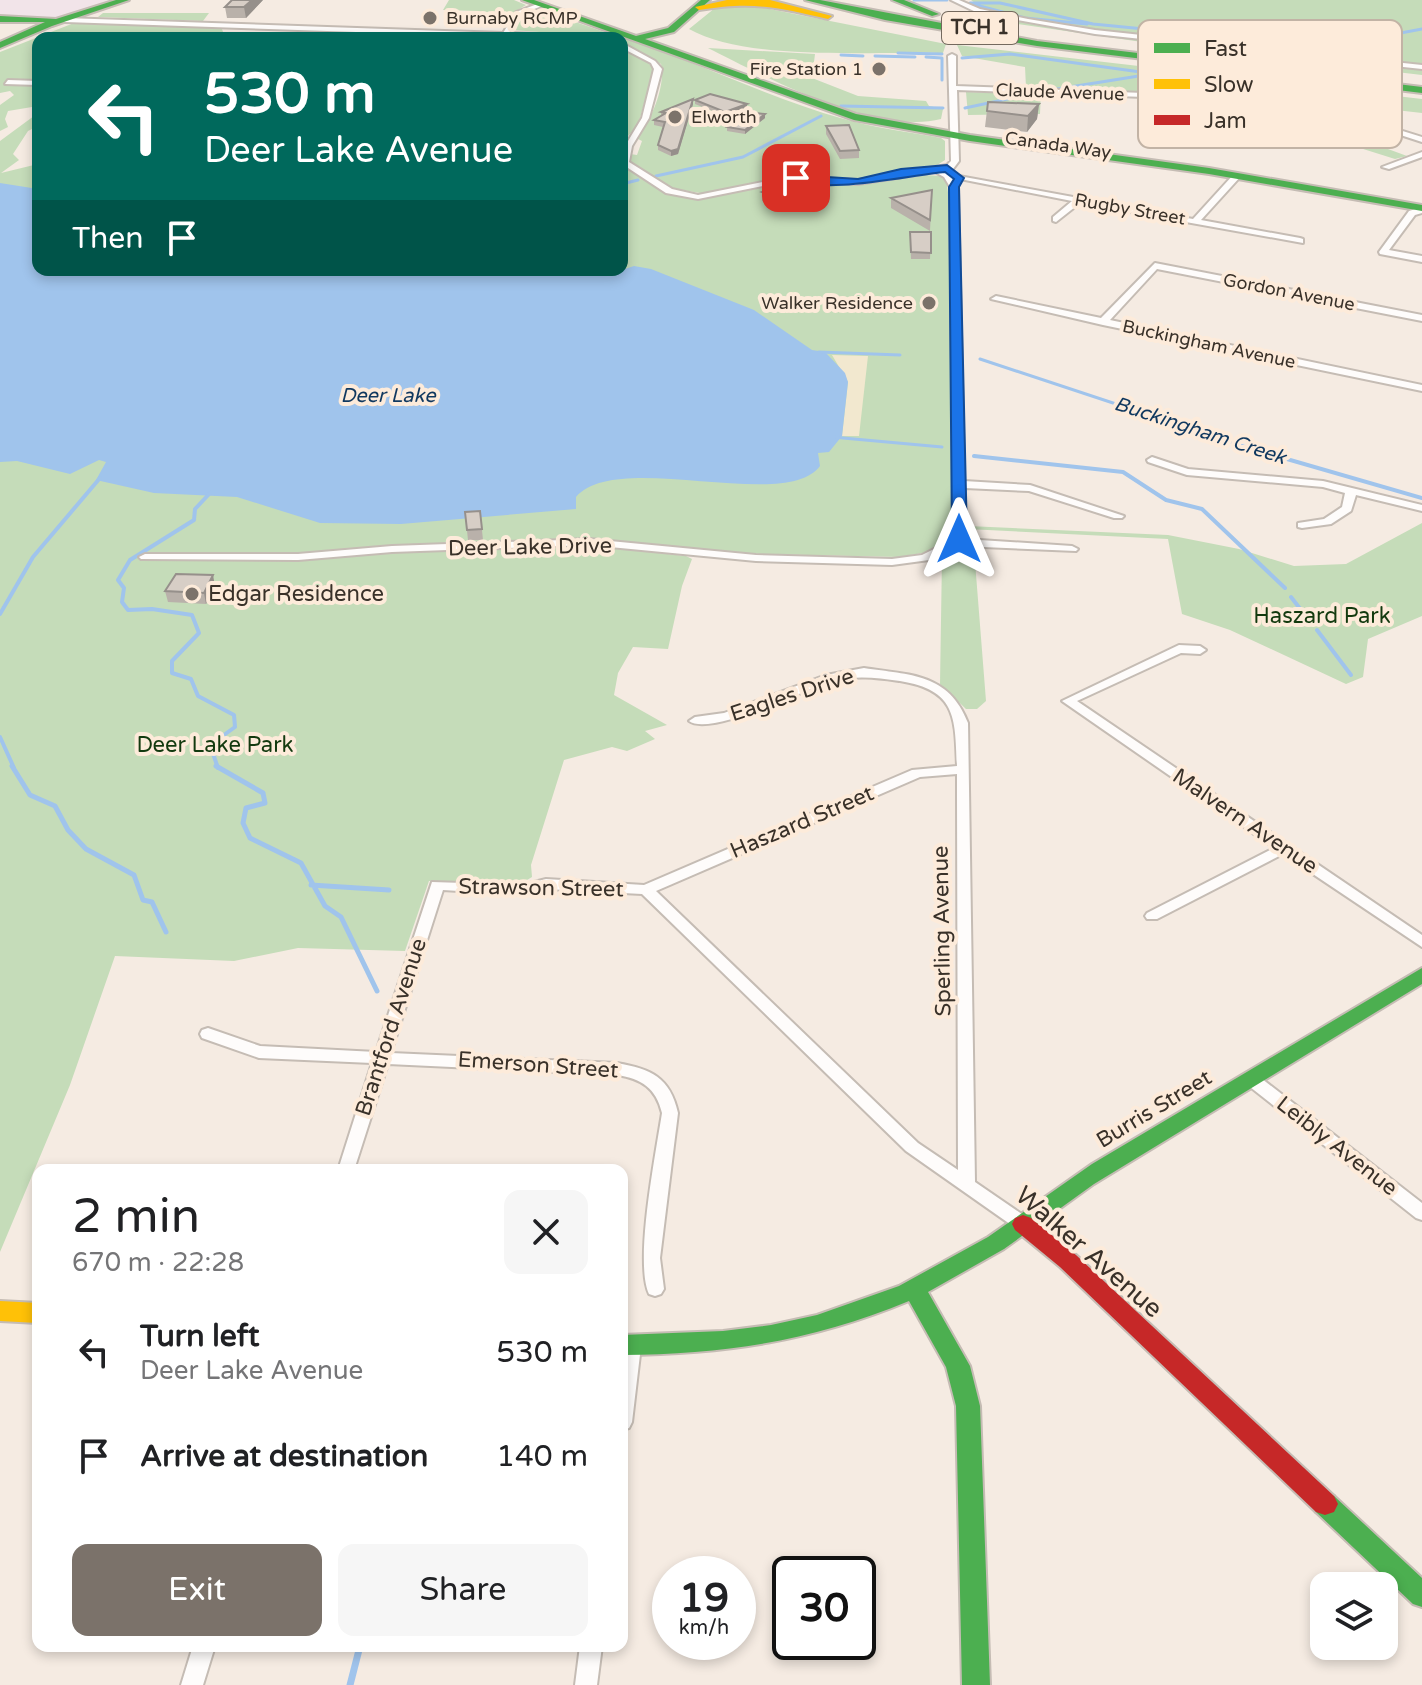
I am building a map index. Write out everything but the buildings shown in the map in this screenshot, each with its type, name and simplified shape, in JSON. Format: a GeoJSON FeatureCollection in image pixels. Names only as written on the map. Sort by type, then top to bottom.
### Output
{"type":"FeatureCollection","features":[{"type":"Feature","properties":{"kind":"main road"},"geometry":{"type":"LineString","coordinates":[[37,32],[125,0]]}},
{"type":"Feature","properties":{"kind":"main road","name":"TCH 1"},"geometry":{"type":"LineString","coordinates":[[809,0],[931,27],[1045,46],[1138,57]]}},
{"type":"Feature","properties":{"kind":"main road","name":"TCH 1"},"geometry":{"type":"LineString","coordinates":[[843,0],[977,28],[1138,50]]}},
{"type":"Feature","properties":{"kind":"main road"},"geometry":{"type":"LineString","coordinates":[[896,0],[949,17],[1120,48]]}},
{"type":"Feature","properties":{"kind":"main road"},"geometry":{"type":"LineString","coordinates":[[645,35],[698,2],[764,1],[870,24],[1045,46]]}},
{"type":"Feature","properties":{"kind":"main road","name":"Canada Way"},"geometry":{"type":"LineString","coordinates":[[537,2],[645,35],[717,62],[720,68]]}},
{"type":"Feature","properties":{"kind":"main road"},"geometry":{"type":"LineString","coordinates":[[0,19],[65,20]]}},
{"type":"Feature","properties":{"kind":"main road"},"geometry":{"type":"LineString","coordinates":[[0,48],[32,34]]}},
{"type":"Feature","properties":{"kind":"main road","name":"Canada Way"},"geometry":{"type":"LineString","coordinates":[[645,35],[720,68],[833,111],[896,124],[954,126],[1422,209]]}},
{"type":"Feature","properties":{"kind":"main road","name":"TCH 1"},"geometry":{"type":"LineString","coordinates":[[1402,80],[1422,82]]}},
{"type":"Feature","properties":{"kind":"main road","name":"TCH 1"},"geometry":{"type":"LineString","coordinates":[[1402,88],[1422,90]]}},
{"type":"Feature","properties":{"kind":"main road","name":"Burris Street"},"geometry":{"type":"LineString","coordinates":[[628,1346],[740,1341],[800,1332],[875,1310],[916,1292],[1023,1224],[1097,1172],[1422,975]]}},
{"type":"Feature","properties":{"kind":"main road","name":"Walker Avenue"},"geometry":{"type":"LineString","coordinates":[[1023,1224],[1068,1261],[1422,1595]]}},
{"type":"Feature","properties":{"kind":"main road"},"geometry":{"type":"LineString","coordinates":[[916,1292],[958,1366],[968,1406],[976,1685]]}},
{"type":"Feature","properties":{"kind":"main road"},"geometry":{"type":"LineString","coordinates":[[0,1311],[32,1313]]}},
{"type":"Feature","properties":{"kind":"street"},"geometry":{"type":"LineString","coordinates":[[507,32],[518,13],[537,2]]}},
{"type":"Feature","properties":{"kind":"street"},"geometry":{"type":"LineString","coordinates":[[958,3],[1074,29],[1138,36]]}},
{"type":"Feature","properties":{"kind":"street"},"geometry":{"type":"LineString","coordinates":[[65,20],[472,32]]}},
{"type":"Feature","properties":{"kind":"street"},"geometry":{"type":"LineString","coordinates":[[264,32],[269,26]]}},
{"type":"Feature","properties":{"kind":"street"},"geometry":{"type":"LineString","coordinates":[[628,152],[632,137],[641,128],[646,115],[658,69],[645,35]]}},
{"type":"Feature","properties":{"kind":"street"},"geometry":{"type":"LineString","coordinates":[[628,165],[675,194],[704,197],[788,179],[858,182],[943,169],[955,163],[952,56]]}},
{"type":"Feature","properties":{"kind":"street"},"geometry":{"type":"LineString","coordinates":[[1402,65],[1422,67]]}},
{"type":"Feature","properties":{"kind":"street"},"geometry":{"type":"LineString","coordinates":[[8,82],[32,83]]}},
{"type":"Feature","properties":{"kind":"street","name":"Claude Avenue"},"geometry":{"type":"LineString","coordinates":[[953,88],[1138,95]]}},
{"type":"Feature","properties":{"kind":"street","name":"Claude Avenue"},"geometry":{"type":"LineString","coordinates":[[1402,133],[1422,140]]}},
{"type":"Feature","properties":{"kind":"street"},"geometry":{"type":"LineString","coordinates":[[1386,167],[1422,154]]}},
{"type":"Feature","properties":{"kind":"street"},"geometry":{"type":"LineString","coordinates":[[943,169],[957,182],[957,542],[1072,549]]}},
{"type":"Feature","properties":{"kind":"street"},"geometry":{"type":"LineString","coordinates":[[1195,221],[1237,176]]}},
{"type":"Feature","properties":{"kind":"street","name":"Rugby Street"},"geometry":{"type":"LineString","coordinates":[[957,182],[1078,200],[1300,241]]}},
{"type":"Feature","properties":{"kind":"street"},"geometry":{"type":"LineString","coordinates":[[1056,219],[1078,200]]}},
{"type":"Feature","properties":{"kind":"street"},"geometry":{"type":"LineString","coordinates":[[1422,209],[1412,213],[1383,252],[1422,259]]}},
{"type":"Feature","properties":{"kind":"street","name":"Gordon Avenue"},"geometry":{"type":"LineString","coordinates":[[1103,322],[1155,266],[1422,318]]}},
{"type":"Feature","properties":{"kind":"street","name":"Buckingham Avenue"},"geometry":{"type":"LineString","coordinates":[[996,299],[1422,388]]}},
{"type":"Feature","properties":{"kind":"street"},"geometry":{"type":"LineString","coordinates":[[1152,460],[1187,472],[1240,479],[1293,480],[1422,508]]}},
{"type":"Feature","properties":{"kind":"street"},"geometry":{"type":"LineString","coordinates":[[959,484],[1030,488],[1118,516]]}},
{"type":"Feature","properties":{"kind":"street"},"geometry":{"type":"LineString","coordinates":[[1302,525],[1327,522],[1347,509],[1351,491]]}},
{"type":"Feature","properties":{"kind":"street","name":"Deer Lake Drive"},"geometry":{"type":"LineString","coordinates":[[145,557],[298,557],[392,549],[589,542],[756,558],[892,562],[925,558],[957,542]]}},
{"type":"Feature","properties":{"kind":"street","name":"Malvern Avenue"},"geometry":{"type":"LineString","coordinates":[[1200,650],[1179,649],[1068,701],[1422,942]]}},
{"type":"Feature","properties":{"kind":"street","name":"Eagles Drive"},"geometry":{"type":"LineString","coordinates":[[695,721],[726,717],[849,674],[895,674],[934,688]]}},
{"type":"Feature","properties":{"kind":"street","name":"Sperling Avenue"},"geometry":{"type":"LineString","coordinates":[[934,688],[949,699],[961,716],[967,1185]]}},
{"type":"Feature","properties":{"kind":"street","name":"Haszard Street"},"geometry":{"type":"LineString","coordinates":[[646,890],[917,773],[963,769]]}},
{"type":"Feature","properties":{"kind":"street"},"geometry":{"type":"LineString","coordinates":[[1152,916],[1284,848]]}},
{"type":"Feature","properties":{"kind":"street","name":"Strawson Street"},"geometry":{"type":"LineString","coordinates":[[437,885],[522,890],[546,884],[646,890]]}},
{"type":"Feature","properties":{"kind":"street","name":"Brantford Avenue"},"geometry":{"type":"LineString","coordinates":[[348,1164],[437,885]]}},
{"type":"Feature","properties":{"kind":"street","name":"Walker Avenue"},"geometry":{"type":"LineString","coordinates":[[646,890],[912,1147],[1023,1224]]}},
{"type":"Feature","properties":{"kind":"street","name":"Emerson Street"},"geometry":{"type":"LineString","coordinates":[[208,1034],[259,1052],[381,1058],[404,1056],[632,1071],[659,1084],[667,1096],[670,1113],[651,1258],[655,1289]]}},
{"type":"Feature","properties":{"kind":"street","name":"Leibly Avenue"},"geometry":{"type":"LineString","coordinates":[[1251,1079],[1422,1213]]}},
{"type":"Feature","properties":{"kind":"street"},"geometry":{"type":"LineString","coordinates":[[192,1685],[202,1652]]}},
{"type":"Feature","properties":{"kind":"street"},"geometry":{"type":"LineString","coordinates":[[586,1685],[590,1652]]}},
{"type":"Feature","properties":{"kind":"shaded area"},"geometry":{"type":"Polygon","coordinates":[[[0,0],[114,0],[53,18],[0,17],[0,0]]]}},
{"type":"Feature","properties":{"kind":"green space"},"geometry":{"type":"Polygon","coordinates":[[[449,0],[514,0],[526,5],[511,14],[477,16],[479,11],[443,10],[449,0]]]}},
{"type":"Feature","properties":{"kind":"green space"},"geometry":{"type":"Polygon","coordinates":[[[971,0],[1422,0],[1422,75],[1402,73],[1402,20],[1138,20],[1138,41],[976,18],[975,3],[971,0]]]}},
{"type":"Feature","properties":{"kind":"green space"},"geometry":{"type":"Polygon","coordinates":[[[750,5],[946,44],[943,53],[776,51],[714,39],[689,29],[715,8],[750,5]]]}},
{"type":"Feature","properties":{"kind":"green space"},"geometry":{"type":"Polygon","coordinates":[[[544,10],[606,32],[512,30],[527,14],[523,13],[544,10]]]}},
{"type":"Feature","properties":{"kind":"green space"},"geometry":{"type":"Polygon","coordinates":[[[103,13],[209,13],[203,21],[98,17],[103,13]]]}},
{"type":"Feature","properties":{"kind":"green space"},"geometry":{"type":"Polygon","coordinates":[[[74,23],[209,26],[223,32],[51,32],[74,23]]]}},
{"type":"Feature","properties":{"kind":"green space"},"geometry":{"type":"Polygon","coordinates":[[[354,30],[411,32],[352,32],[354,30]]]}},
{"type":"Feature","properties":{"kind":"green space"},"geometry":{"type":"Polygon","coordinates":[[[32,39],[32,82],[7,84],[32,85],[32,107],[8,111],[5,119],[8,127],[0,131],[0,105],[14,95],[10,91],[0,93],[0,52],[32,39]]]}},
{"type":"Feature","properties":{"kind":"green space"},"geometry":{"type":"Polygon","coordinates":[[[628,40],[820,112],[868,125],[941,138],[945,141],[945,160],[934,167],[899,170],[856,180],[782,177],[706,194],[670,188],[630,162],[630,154],[637,155],[642,141],[636,138],[656,103],[661,83],[661,64],[628,46],[628,40]]]}},
{"type":"Feature","properties":{"kind":"green space"},"geometry":{"type":"Polygon","coordinates":[[[957,45],[1138,66],[1138,94],[1041,91],[1040,114],[968,115],[966,92],[1034,94],[1026,87],[1025,67],[962,56],[957,45]]]}},
{"type":"Feature","properties":{"kind":"green space"},"geometry":{"type":"Polygon","coordinates":[[[708,48],[815,54],[812,78],[858,96],[926,101],[929,106],[943,109],[941,119],[915,122],[854,112],[790,88],[708,48]]]}},
{"type":"Feature","properties":{"kind":"green space"},"geometry":{"type":"Polygon","coordinates":[[[628,51],[654,69],[638,125],[628,136],[628,51]]]}},
{"type":"Feature","properties":{"kind":"green space"},"geometry":{"type":"Polygon","coordinates":[[[1402,97],[1422,99],[1422,113],[1402,111],[1402,97]]]}},
{"type":"Feature","properties":{"kind":"green space","name":"Deer Lake Park"},"geometry":{"type":"Polygon","coordinates":[[[32,117],[32,129],[13,154],[19,160],[1,173],[32,165],[32,276],[628,276],[628,170],[670,195],[692,199],[790,180],[851,185],[908,174],[941,176],[946,179],[949,199],[952,444],[955,447],[952,451],[951,535],[944,544],[928,552],[899,557],[760,554],[579,540],[393,552],[576,544],[692,559],[682,586],[668,649],[633,647],[618,673],[614,695],[667,725],[645,731],[655,739],[627,751],[612,747],[564,760],[531,865],[532,877],[519,885],[429,881],[405,951],[298,948],[234,961],[115,956],[70,1085],[37,1164],[32,1164],[32,1176],[0,1252],[0,141],[32,117]]]}},
{"type":"Feature","properties":{"kind":"green space"},"geometry":{"type":"Polygon","coordinates":[[[1360,148],[1385,148],[1407,156],[1395,159],[1360,148]]]}},
{"type":"Feature","properties":{"kind":"green space","name":"Haszard Park"},"geometry":{"type":"Polygon","coordinates":[[[1422,523],[1422,616],[1368,639],[1363,677],[1346,684],[1230,630],[1182,614],[1168,539],[967,529],[968,526],[1168,535],[1239,549],[1294,566],[1346,564],[1422,523]]]}},
{"type":"Feature","properties":{"kind":"green space"},"geometry":{"type":"Polygon","coordinates":[[[957,549],[974,549],[986,701],[977,709],[966,709],[940,684],[942,557],[957,549]]]}},
{"type":"Feature","properties":{"kind":"sand"},"geometry":{"type":"Polygon","coordinates":[[[832,355],[868,356],[859,436],[842,436],[848,382],[832,355]]]}},
{"type":"Feature","properties":{"kind":"water","name":"Deer Lake"},"geometry":{"type":"Polygon","coordinates":[[[0,183],[32,188],[32,276],[628,276],[628,268],[634,266],[651,269],[754,310],[812,350],[825,352],[845,373],[848,382],[842,436],[829,452],[818,453],[820,466],[801,479],[773,484],[738,484],[662,478],[626,479],[597,484],[576,497],[576,509],[401,524],[320,523],[237,497],[154,493],[96,480],[106,462],[99,460],[70,474],[17,461],[0,462],[0,183]]]}},
{"type":"Feature","properties":{"kind":"waterway"},"geometry":{"type":"LineString","coordinates":[[914,0],[947,0]]}},
{"type":"Feature","properties":{"kind":"waterway"},"geometry":{"type":"LineString","coordinates":[[970,3],[1000,3],[1093,24],[1138,28]]}},
{"type":"Feature","properties":{"kind":"waterway"},"geometry":{"type":"LineString","coordinates":[[972,4],[1025,18],[1087,24]]}},
{"type":"Feature","properties":{"kind":"waterway"},"geometry":{"type":"LineString","coordinates":[[1402,33],[1422,29]]}},
{"type":"Feature","properties":{"kind":"waterway"},"geometry":{"type":"LineString","coordinates":[[898,53],[942,54]]}},
{"type":"Feature","properties":{"kind":"waterway"},"geometry":{"type":"LineString","coordinates":[[962,58],[1010,54],[1138,72]]}},
{"type":"Feature","properties":{"kind":"waterway"},"geometry":{"type":"LineString","coordinates":[[841,55],[863,56]]}},
{"type":"Feature","properties":{"kind":"waterway"},"geometry":{"type":"LineString","coordinates":[[875,56],[915,57]]}},
{"type":"Feature","properties":{"kind":"waterway"},"geometry":{"type":"LineString","coordinates":[[926,57],[942,58],[942,80]]}},
{"type":"Feature","properties":{"kind":"waterway"},"geometry":{"type":"LineString","coordinates":[[1051,90],[1138,76]]}},
{"type":"Feature","properties":{"kind":"waterway"},"geometry":{"type":"LineString","coordinates":[[965,108],[1031,94]]}},
{"type":"Feature","properties":{"kind":"waterway"},"geometry":{"type":"LineString","coordinates":[[841,106],[943,108]]}},
{"type":"Feature","properties":{"kind":"waterway"},"geometry":{"type":"LineString","coordinates":[[656,176],[743,157],[821,116]]}},
{"type":"Feature","properties":{"kind":"waterway"},"geometry":{"type":"LineString","coordinates":[[628,182],[638,180]]}},
{"type":"Feature","properties":{"kind":"waterway","name":"Buckingham Creek"},"geometry":{"type":"LineString","coordinates":[[819,352],[900,355]]}},
{"type":"Feature","properties":{"kind":"waterway","name":"Buckingham Creek"},"geometry":{"type":"LineString","coordinates":[[980,359],[1255,450]]}},
{"type":"Feature","properties":{"kind":"waterway"},"geometry":{"type":"LineString","coordinates":[[832,437],[942,447]]}},
{"type":"Feature","properties":{"kind":"waterway","name":"Buckingham Creek"},"geometry":{"type":"LineString","coordinates":[[1249,448],[1422,498]]}},
{"type":"Feature","properties":{"kind":"waterway"},"geometry":{"type":"LineString","coordinates":[[974,456],[1123,472],[1166,500],[1202,509],[1285,588]]}},
{"type":"Feature","properties":{"kind":"waterway"},"geometry":{"type":"LineString","coordinates":[[0,614],[33,557],[100,478]]}},
{"type":"Feature","properties":{"kind":"waterway"},"geometry":{"type":"LineString","coordinates":[[211,492],[195,509],[194,520],[130,560],[118,580],[124,588],[122,602],[128,610],[152,609],[192,615],[199,633],[172,661],[172,673],[191,679],[198,696],[234,715],[235,727],[210,745],[218,767]]}},
{"type":"Feature","properties":{"kind":"waterway"},"geometry":{"type":"LineString","coordinates":[[1291,597],[1308,619]]}},
{"type":"Feature","properties":{"kind":"waterway"},"geometry":{"type":"LineString","coordinates":[[1317,630],[1351,675]]}},
{"type":"Feature","properties":{"kind":"waterway"},"geometry":{"type":"LineString","coordinates":[[0,737],[14,768]]}},
{"type":"Feature","properties":{"kind":"waterway"},"geometry":{"type":"LineString","coordinates":[[12,766],[30,795],[55,806],[68,830],[86,849],[134,875],[143,900],[152,902],[166,932]]}},
{"type":"Feature","properties":{"kind":"waterway"},"geometry":{"type":"LineString","coordinates":[[218,767],[263,793],[265,803],[246,808],[243,823],[250,838],[301,863],[313,885]]}},
{"type":"Feature","properties":{"kind":"waterway"},"geometry":{"type":"LineString","coordinates":[[313,885],[389,890]]}},
{"type":"Feature","properties":{"kind":"waterway"},"geometry":{"type":"LineString","coordinates":[[313,885],[325,906],[341,917],[377,991]]}},
{"type":"Feature","properties":{"kind":"waterway"},"geometry":{"type":"LineString","coordinates":[[350,1685],[358,1652]]}},
{"type":"Feature","properties":{"kind":"traffic: fast"},"geometry":{"type":"LineString","coordinates":[[0,45],[49,24],[125,0]]}},
{"type":"Feature","properties":{"kind":"traffic: fast"},"geometry":{"type":"LineString","coordinates":[[526,0],[616,32]]}},
{"type":"Feature","properties":{"kind":"traffic: fast"},"geometry":{"type":"LineString","coordinates":[[636,39],[671,30],[706,0]]}},
{"type":"Feature","properties":{"kind":"traffic: fast"},"geometry":{"type":"LineString","coordinates":[[809,0],[961,31],[1138,57]]}},
{"type":"Feature","properties":{"kind":"traffic: fast"},"geometry":{"type":"LineString","coordinates":[[896,0],[935,14]]}},
{"type":"Feature","properties":{"kind":"traffic: fast"},"geometry":{"type":"LineString","coordinates":[[0,19],[52,20]]}},
{"type":"Feature","properties":{"kind":"traffic: fast"},"geometry":{"type":"LineString","coordinates":[[628,36],[854,117],[970,138],[1209,171],[1422,208]]}},
{"type":"Feature","properties":{"kind":"traffic: fast"},"geometry":{"type":"LineString","coordinates":[[1402,88],[1422,90]]}},
{"type":"Feature","properties":{"kind":"traffic: fast"},"geometry":{"type":"LineString","coordinates":[[628,1345],[674,1345],[771,1335],[862,1310],[907,1292],[996,1243],[1086,1179],[1422,975]]}},
{"type":"Feature","properties":{"kind":"traffic: fast"},"geometry":{"type":"LineString","coordinates":[[916,1292],[958,1366],[968,1406],[976,1685]]}},
{"type":"Feature","properties":{"kind":"traffic: fast"},"geometry":{"type":"LineString","coordinates":[[1325,1504],[1422,1595]]}},
{"type":"Feature","properties":{"kind":"traffic: slow"},"geometry":{"type":"LineString","coordinates":[[759,0],[828,16]]}},
{"type":"Feature","properties":{"kind":"traffic: slow"},"geometry":{"type":"LineString","coordinates":[[699,7],[737,1],[768,3]]}},
{"type":"Feature","properties":{"kind":"traffic: slow"},"geometry":{"type":"LineString","coordinates":[[0,1311],[32,1313]]}},
{"type":"Feature","properties":{"kind":"traffic: jam"},"geometry":{"type":"LineString","coordinates":[[1023,1224],[1068,1261],[1325,1504]]}},
{"type":"Feature","properties":{"kind":"place","name":"Burnaby RCMP"},"geometry":{"type":"Point","coordinates":[430,18]}},
{"type":"Feature","properties":{"kind":"place","name":"Fire Station 1"},"geometry":{"type":"Point","coordinates":[879,69]}},
{"type":"Feature","properties":{"kind":"place","name":"Elworth"},"geometry":{"type":"Point","coordinates":[675,117]}},
{"type":"Feature","properties":{"kind":"place","name":"Walker Residence"},"geometry":{"type":"Point","coordinates":[929,303]}},
{"type":"Feature","properties":{"kind":"place","name":"Edgar Residence"},"geometry":{"type":"Point","coordinates":[192,594]}},
{"type":"Feature","properties":{"kind":"route"},"geometry":{"type":"LineString","coordinates":[[796,178],[858,182],[901,173],[947,169],[959,178],[959,183],[954,187],[959,539]]}}]}
